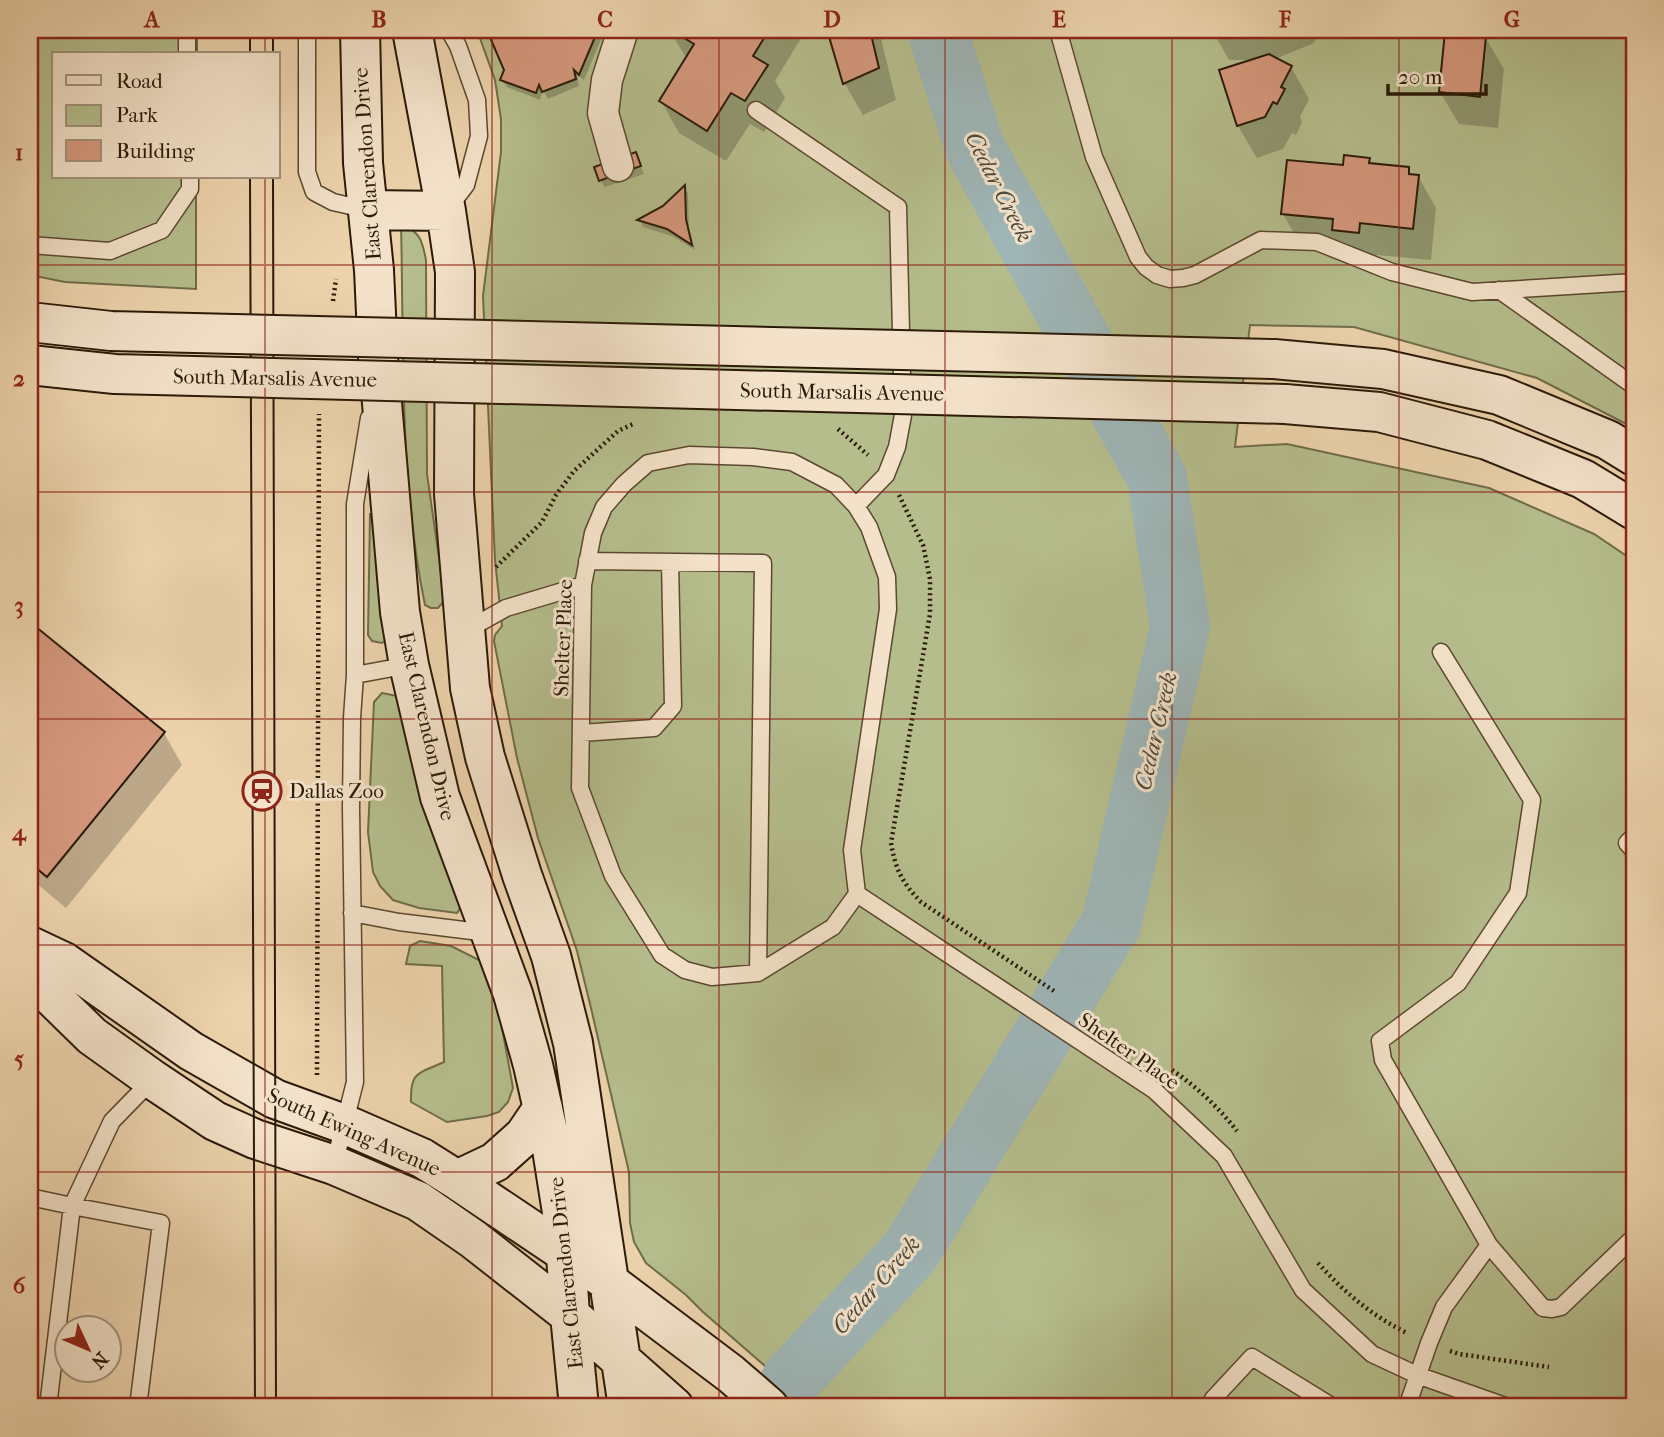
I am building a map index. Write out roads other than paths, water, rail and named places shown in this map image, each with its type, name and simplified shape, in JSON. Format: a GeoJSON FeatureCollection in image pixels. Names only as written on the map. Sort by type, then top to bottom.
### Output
{"type":"FeatureCollection","features":[{"type":"Feature","properties":{"kind":"street","name":"East Clarendon Drive"},"geometry":{"type":"LineString","coordinates":[[360,30],[363,163],[393,545],[409,665],[440,797],[523,1030],[543,1108],[562,1213],[579,1407]]}},
{"type":"Feature","properties":{"kind":"street","name":"East Clarendon Drive"},"geometry":{"type":"LineString","coordinates":[[412,30],[455,272],[454,494],[470,688],[485,757],[551,956],[573,1043],[628,1407]]}},
{"type":"Feature","properties":{"kind":"street"},"geometry":{"type":"LineString","coordinates":[[618,166],[603,113],[607,80],[623,30]]}},
{"type":"Feature","properties":{"kind":"street"},"geometry":{"type":"LineString","coordinates":[[368,209],[446,211]]}},
{"type":"Feature","properties":{"kind":"street","name":"South Marsalis Avenue"},"geometry":{"type":"LineString","coordinates":[[30,322],[111,331],[1274,359],[1383,369],[1499,395],[1608,440],[1634,456]]}},
{"type":"Feature","properties":{"kind":"street","name":"South Marsalis Avenue"},"geometry":{"type":"LineString","coordinates":[[30,365],[115,374],[1285,404],[1379,412],[1487,440],[1583,479],[1634,510]]}},
{"type":"Feature","properties":{"kind":"street"},"geometry":{"type":"LineString","coordinates":[[409,665],[465,631]]}},
{"type":"Feature","properties":{"kind":"street","name":"South Ewing Avenue"},"geometry":{"type":"LineString","coordinates":[[30,946],[64,962],[191,1051],[275,1099],[344,1124],[422,1158],[609,1282],[731,1374],[769,1407]]}},
{"type":"Feature","properties":{"kind":"street","name":"South Ewing Avenue"},"geometry":{"type":"LineString","coordinates":[[30,964],[43,988],[92,1036],[152,1079],[215,1121],[255,1139],[334,1165],[418,1201],[473,1239],[570,1315],[674,1407]]}},
{"type":"Feature","properties":{"kind":"street"},"geometry":{"type":"LineString","coordinates":[[457,1180],[495,1162],[524,1136],[543,1108]]}},
{"type":"Feature","properties":{"kind":"lane"},"geometry":{"type":"LineString","coordinates":[[187,30],[187,52]]}},
{"type":"Feature","properties":{"kind":"lane"},"geometry":{"type":"LineString","coordinates":[[307,30],[307,173],[314,192],[334,202],[368,209]]}},
{"type":"Feature","properties":{"kind":"lane"},"geometry":{"type":"LineString","coordinates":[[446,211],[466,185],[479,136],[477,100],[458,46],[449,30]]}},
{"type":"Feature","properties":{"kind":"lane"},"geometry":{"type":"LineString","coordinates":[[1058,30],[1094,157],[1138,257],[1146,268],[1157,275],[1170,279],[1195,275],[1261,240],[1317,242],[1392,272],[1472,292],[1634,282]]}},
{"type":"Feature","properties":{"kind":"lane"},"geometry":{"type":"LineString","coordinates":[[756,110],[898,207],[903,415],[897,447],[886,475],[856,506]]}},
{"type":"Feature","properties":{"kind":"lane"},"geometry":{"type":"LineString","coordinates":[[30,245],[110,251],[162,230],[190,189],[190,178]]}},
{"type":"Feature","properties":{"kind":"lane"},"geometry":{"type":"LineString","coordinates":[[1499,290],[1634,386]]}},
{"type":"Feature","properties":{"kind":"lane"},"geometry":{"type":"LineString","coordinates":[[334,1165],[355,1082],[351,795],[355,676],[355,504],[379,357]]}},
{"type":"Feature","properties":{"kind":"lane","name":"Shelter Place"},"geometry":{"type":"LineString","coordinates":[[689,455],[753,457],[792,462],[836,485],[856,506],[869,527],[887,577],[888,609],[852,850],[858,894],[833,928],[758,973],[712,977],[685,970],[663,955],[613,876],[580,788],[583,584],[593,533],[604,506],[648,463],[689,455]]}},
{"type":"Feature","properties":{"kind":"lane"},"geometry":{"type":"LineString","coordinates":[[587,561],[762,563],[758,973]]}},
{"type":"Feature","properties":{"kind":"lane"},"geometry":{"type":"LineString","coordinates":[[581,733],[654,728],[673,706],[670,562]]}},
{"type":"Feature","properties":{"kind":"lane"},"geometry":{"type":"LineString","coordinates":[[465,631],[506,608],[583,584]]}},
{"type":"Feature","properties":{"kind":"lane"},"geometry":{"type":"LineString","coordinates":[[1441,652],[1532,800],[1518,893],[1458,983],[1380,1041],[1383,1060],[1489,1245],[1543,1308],[1552,1310],[1561,1307],[1634,1237]]}},
{"type":"Feature","properties":{"kind":"lane"},"geometry":{"type":"LineString","coordinates":[[355,676],[409,665]]}},
{"type":"Feature","properties":{"kind":"lane"},"geometry":{"type":"LineString","coordinates":[[1634,836],[1627,844],[1634,851]]}},
{"type":"Feature","properties":{"kind":"lane","name":"Shelter Place"},"geometry":{"type":"LineString","coordinates":[[858,894],[1154,1090],[1224,1156],[1303,1290],[1372,1354],[1417,1375],[1508,1407]]}},
{"type":"Feature","properties":{"kind":"lane"},"geometry":{"type":"LineString","coordinates":[[352,913],[491,934]]}},
{"type":"Feature","properties":{"kind":"lane"},"geometry":{"type":"LineString","coordinates":[[48,1407],[72,1206],[112,1121],[152,1079]]}},
{"type":"Feature","properties":{"kind":"lane"},"geometry":{"type":"LineString","coordinates":[[30,1197],[161,1223],[138,1407]]}},
{"type":"Feature","properties":{"kind":"lane"},"geometry":{"type":"LineString","coordinates":[[1407,1407],[1444,1307],[1489,1245]]}},
{"type":"Feature","properties":{"kind":"lane"},"geometry":{"type":"LineString","coordinates":[[1209,1407],[1213,1399],[1252,1357],[1309,1401],[1333,1407]]}},
{"type":"Feature","properties":{"kind":"waterway","name":"Cedar Creek"},"geometry":{"type":"LineString","coordinates":[[791,1380],[910,1252],[1111,924],[1180,627],[1157,478],[975,148],[937,30]]}},
{"type":"Feature","properties":{"kind":"tram line"},"geometry":{"type":"LineString","coordinates":[[250,30],[250,52]]}},
{"type":"Feature","properties":{"kind":"tram line"},"geometry":{"type":"LineString","coordinates":[[273,30],[273,52]]}},
{"type":"Feature","properties":{"kind":"tram line"},"geometry":{"type":"LineString","coordinates":[[250,178],[255,1407]]}},
{"type":"Feature","properties":{"kind":"tram line"},"geometry":{"type":"LineString","coordinates":[[273,178],[276,1407]]}},
{"type":"Feature","properties":{"kind":"place","name":"Dallas Zoo"},"geometry":{"type":"Point","coordinates":[262,791]}}]}
